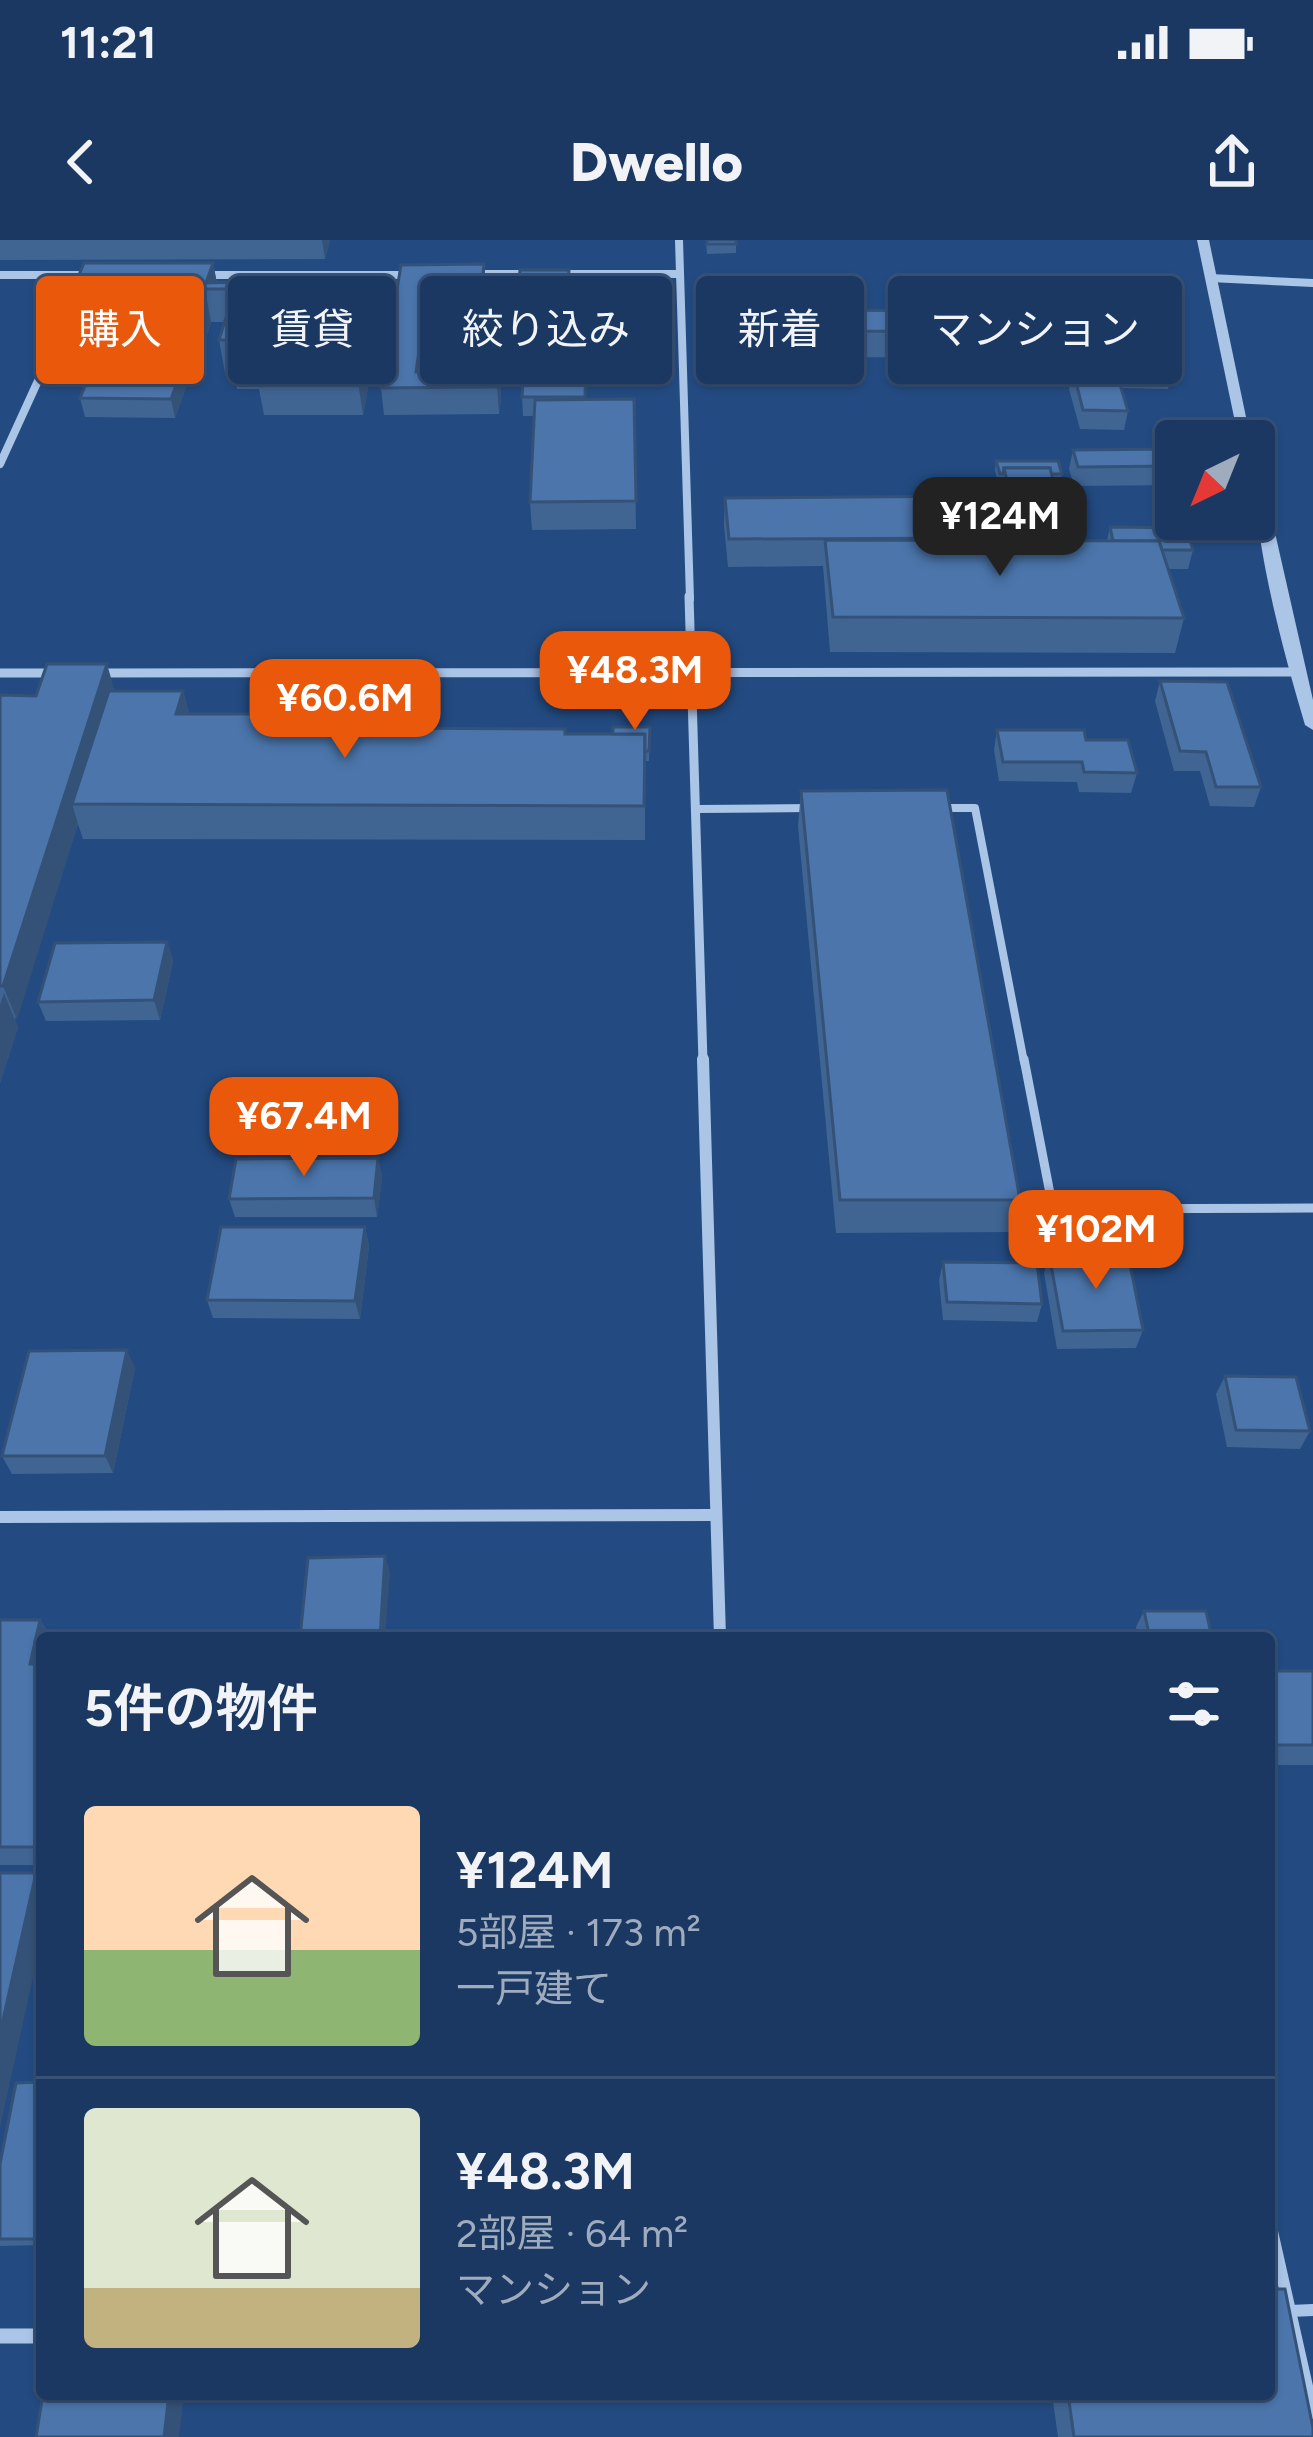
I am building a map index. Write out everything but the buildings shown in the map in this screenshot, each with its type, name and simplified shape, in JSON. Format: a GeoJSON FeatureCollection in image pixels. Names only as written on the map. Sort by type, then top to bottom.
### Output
{"type":"FeatureCollection","features":[{"type":"Feature","properties":{"kind":"street"},"geometry":{"type":"LineString","coordinates":[[680,240],[720,1632]]}},
{"type":"Feature","properties":{"kind":"street"},"geometry":{"type":"LineString","coordinates":[[1202,240],[1241,420]]}},
{"type":"Feature","properties":{"kind":"street"},"geometry":{"type":"LineString","coordinates":[[181,275],[418,274]]}},
{"type":"Feature","properties":{"kind":"street"},"geometry":{"type":"LineString","coordinates":[[466,274],[680,274]]}},
{"type":"Feature","properties":{"kind":"street"},"geometry":{"type":"LineString","coordinates":[[0,275],[110,275]]}},
{"type":"Feature","properties":{"kind":"street"},"geometry":{"type":"LineString","coordinates":[[0,464],[86,275]]}},
{"type":"Feature","properties":{"kind":"street"},"geometry":{"type":"LineString","coordinates":[[1210,278],[1313,283]]}},
{"type":"Feature","properties":{"kind":"street"},"geometry":{"type":"LineString","coordinates":[[1269,540],[1313,725]]}},
{"type":"Feature","properties":{"kind":"street"},"geometry":{"type":"LineString","coordinates":[[0,674],[1297,672]]}},
{"type":"Feature","properties":{"kind":"street"},"geometry":{"type":"LineString","coordinates":[[0,1517],[716,1515]]}},
{"type":"Feature","properties":{"kind":"street"},"geometry":{"type":"LineString","coordinates":[[0,2336],[36,2336]]}},
{"type":"Feature","properties":{"kind":"lane"},"geometry":{"type":"LineString","coordinates":[[695,809],[835,808]]}},
{"type":"Feature","properties":{"kind":"lane"},"geometry":{"type":"LineString","coordinates":[[928,808],[975,808],[1053,1209],[1313,1208]]}},
{"type":"Feature","properties":{"kind":"lane"},"geometry":{"type":"LineString","coordinates":[[1275,2245],[1313,2413]]}},
{"type":"Feature","properties":{"kind":"lane"},"geometry":{"type":"LineString","coordinates":[[1290,2311],[1313,2310]]}}]}
